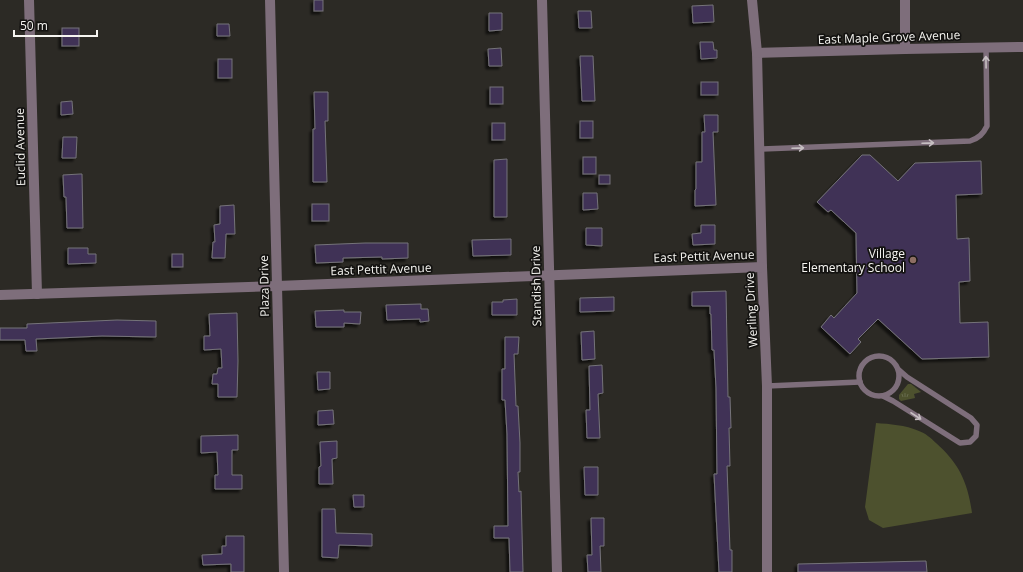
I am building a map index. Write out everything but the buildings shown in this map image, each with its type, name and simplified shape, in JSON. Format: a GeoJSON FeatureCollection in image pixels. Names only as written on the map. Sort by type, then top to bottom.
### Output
{"type":"FeatureCollection","features":[{"type":"Feature","properties":{"kind":"street","name":"Euclid Avenue"},"geometry":{"type":"LineString","coordinates":[[29,0],[37,294]]}},
{"type":"Feature","properties":{"kind":"street","name":"Plaza Drive"},"geometry":{"type":"LineString","coordinates":[[270,0],[284,572]]}},
{"type":"Feature","properties":{"kind":"street","name":"Standish Drive"},"geometry":{"type":"LineString","coordinates":[[542,0],[557,572]]}},
{"type":"Feature","properties":{"kind":"street","name":"Werling Drive"},"geometry":{"type":"LineString","coordinates":[[752,0],[756,53],[762,267],[768,386],[767,572]]}},
{"type":"Feature","properties":{"kind":"street"},"geometry":{"type":"LineString","coordinates":[[905,0],[906,49]]}},
{"type":"Feature","properties":{"kind":"street","name":"East Maple Grove Avenue"},"geometry":{"type":"LineString","coordinates":[[756,53],[1023,47]]}},
{"type":"Feature","properties":{"kind":"street","name":"East Pettit Avenue"},"geometry":{"type":"LineString","coordinates":[[0,295],[762,267]]}},
{"type":"Feature","properties":{"kind":"lane"},"geometry":{"type":"LineString","coordinates":[[759,149],[970,141],[978,138],[984,133],[987,126],[986,47]]}},
{"type":"Feature","properties":{"kind":"lane"},"geometry":{"type":"LineString","coordinates":[[883,396],[960,443],[970,442],[976,436],[977,426],[971,418],[907,378],[890,359],[884,356],[876,356],[864,363],[859,375],[860,382],[869,393],[876,396],[883,396],[895,389],[900,377],[899,370]]}},
{"type":"Feature","properties":{"kind":"lane"},"geometry":{"type":"LineString","coordinates":[[768,386],[860,382]]}},
{"type":"Feature","properties":{"kind":"green space"},"geometry":{"type":"Polygon","coordinates":[[[908,384],[911,384],[921,392],[914,394],[915,398],[901,401],[899,399],[899,395],[908,384]]]}},
{"type":"Feature","properties":{"kind":"green space"},"geometry":{"type":"Polygon","coordinates":[[[876,423],[908,427],[923,433],[934,441],[951,458],[961,474],[968,492],[972,513],[883,528],[869,520],[865,507],[876,423]]]}},
{"type":"Feature","properties":{"kind":"place","name":"Village Elementary School"},"geometry":{"type":"Point","coordinates":[913,260]}}]}
